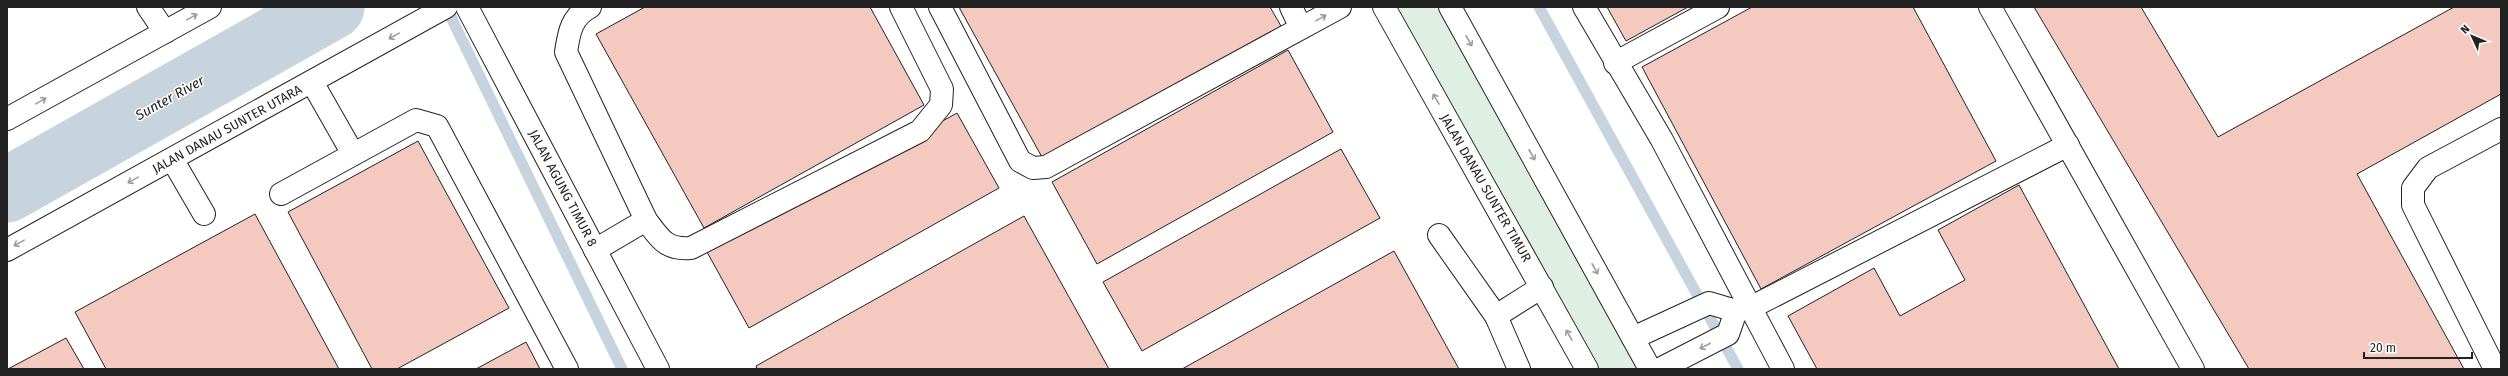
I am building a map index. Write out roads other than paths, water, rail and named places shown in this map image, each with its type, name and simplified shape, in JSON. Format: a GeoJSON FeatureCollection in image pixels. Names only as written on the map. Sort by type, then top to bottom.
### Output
{"type":"FeatureCollection","features":[{"type":"Feature","properties":{"kind":"main road"},"geometry":{"type":"LineString","coordinates":[[148,7],[165,32]]}},
{"type":"Feature","properties":{"kind":"main road"},"geometry":{"type":"LineString","coordinates":[[7,119],[210,7]]}},
{"type":"Feature","properties":{"kind":"main road","name":"JALAN AGUNG TIMUR 8"},"geometry":{"type":"LineString","coordinates":[[467,7],[658,369]]}},
{"type":"Feature","properties":{"kind":"main road"},"geometry":{"type":"LineString","coordinates":[[590,7],[574,20],[569,32],[566,52],[646,220],[662,241],[677,249],[690,248],[920,131],[941,105],[942,89],[900,7]]}},
{"type":"Feature","properties":{"kind":"main road"},"geometry":{"type":"LineString","coordinates":[[940,7],[1020,161],[1033,168],[1046,167],[1340,7]]}},
{"type":"Feature","properties":{"kind":"main road"},"geometry":{"type":"LineString","coordinates":[[1291,7],[1301,28]]}},
{"type":"Feature","properties":{"kind":"main road","name":"JALAN DANAU SUNTER TIMUR"},"geometry":{"type":"LineString","coordinates":[[1384,7],[1587,369]]}},
{"type":"Feature","properties":{"kind":"main road"},"geometry":{"type":"LineString","coordinates":[[1450,7],[1650,369]]}},
{"type":"Feature","properties":{"kind":"main road"},"geometry":{"type":"LineString","coordinates":[[1584,7],[1615,63],[1662,140],[1743,310],[1783,369]]}},
{"type":"Feature","properties":{"kind":"main road"},"geometry":{"type":"LineString","coordinates":[[1615,63],[1718,7]]}},
{"type":"Feature","properties":{"kind":"main road"},"geometry":{"type":"LineString","coordinates":[[1990,7],[2193,369]]}},
{"type":"Feature","properties":{"kind":"main road","name":"JALAN DANAU SUNTER UTARA"},"geometry":{"type":"LineString","coordinates":[[7,250],[437,12]]}},
{"type":"Feature","properties":{"kind":"main road"},"geometry":{"type":"LineString","coordinates":[[312,82],[353,154]]}},
{"type":"Feature","properties":{"kind":"main road"},"geometry":{"type":"LineString","coordinates":[[281,194],[416,120],[437,126],[567,369]]}},
{"type":"Feature","properties":{"kind":"main road"},"geometry":{"type":"LineString","coordinates":[[2495,369],[2413,205],[2413,188],[2428,168],[2501,129]]}},
{"type":"Feature","properties":{"kind":"main road"},"geometry":{"type":"LineString","coordinates":[[1660,369],[1728,334],[1743,310],[2068,145]]}},
{"type":"Feature","properties":{"kind":"main road"},"geometry":{"type":"LineString","coordinates":[[172,159],[204,214]]}},
{"type":"Feature","properties":{"kind":"main road"},"geometry":{"type":"LineString","coordinates":[[595,250],[646,220]]}},
{"type":"Feature","properties":{"kind":"main road"},"geometry":{"type":"LineString","coordinates":[[1439,235],[1496,316],[1519,369]]}},
{"type":"Feature","properties":{"kind":"main road"},"geometry":{"type":"LineString","coordinates":[[1496,316],[1542,287]]}},
{"type":"Feature","properties":{"kind":"main road"},"geometry":{"type":"LineString","coordinates":[[1633,338],[1709,303],[1743,310]]}},
{"type":"Feature","properties":{"kind":"waterway","name":"Sunter River"},"geometry":{"type":"LineString","coordinates":[[7,190],[332,7]]}},
{"type":"Feature","properties":{"kind":"waterway"},"geometry":{"type":"LineString","coordinates":[[446,7],[622,369]]}},
{"type":"Feature","properties":{"kind":"waterway"},"geometry":{"type":"LineString","coordinates":[[1539,7],[1738,369]]}}]}
